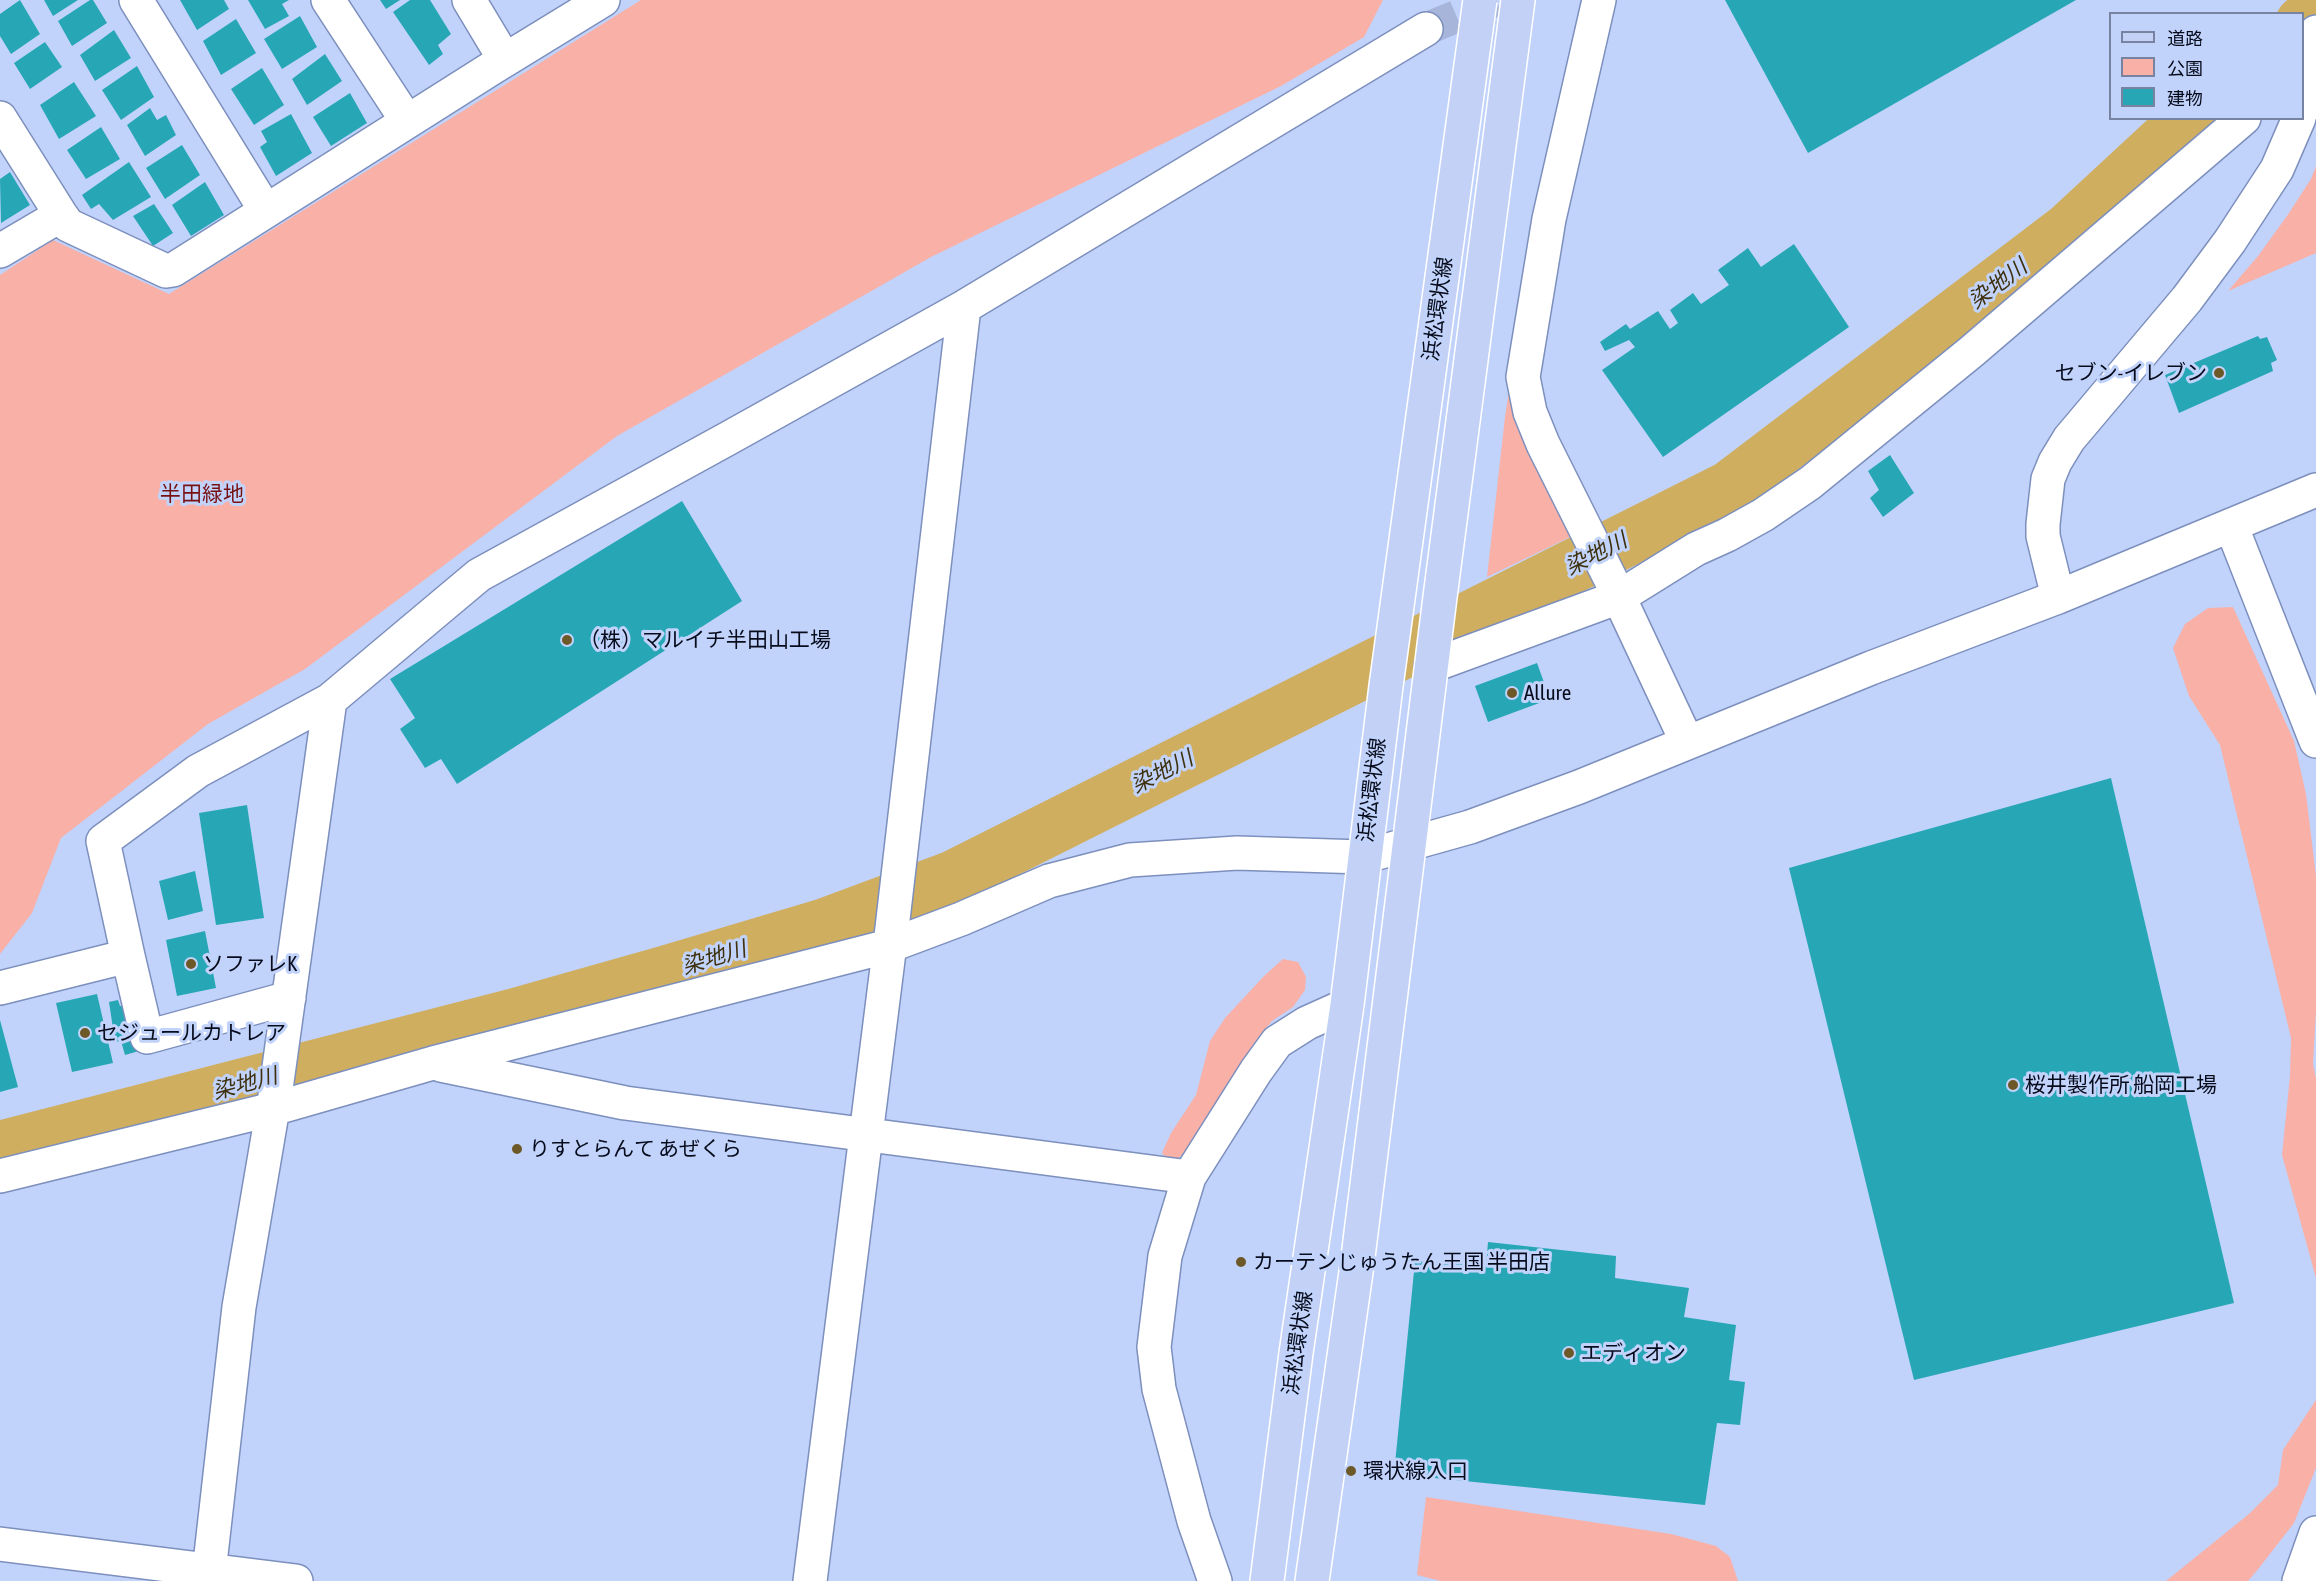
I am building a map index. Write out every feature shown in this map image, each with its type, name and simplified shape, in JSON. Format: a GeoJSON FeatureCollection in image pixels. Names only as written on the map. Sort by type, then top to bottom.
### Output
{"type":"FeatureCollection","features":[{"type":"Feature","properties":{"kind":"main road","name":"浜松環状線"},"geometry":{"type":"LineString","coordinates":[[1312,1581],[1357,1265],[1431,666],[1518,5]]}},
{"type":"Feature","properties":{"kind":"main road","name":"浜松環状線"},"geometry":{"type":"LineString","coordinates":[[1268,1581],[1299,1330],[1347,1005],[1363,857],[1478,14]]}},
{"type":"Feature","properties":{"kind":"street"},"geometry":{"type":"LineString","coordinates":[[136,0],[266,211]]}},
{"type":"Feature","properties":{"kind":"street"},"geometry":{"type":"LineString","coordinates":[[328,0],[407,121]]}},
{"type":"Feature","properties":{"kind":"street"},"geometry":{"type":"LineString","coordinates":[[469,0],[505,60]]}},
{"type":"Feature","properties":{"kind":"street"},"geometry":{"type":"LineString","coordinates":[[0,118],[68,225],[166,271],[173,270],[603,0]]}},
{"type":"Feature","properties":{"kind":"street"},"geometry":{"type":"LineString","coordinates":[[1599,0],[1549,219],[1523,377],[1532,420],[1687,742]]}},
{"type":"Feature","properties":{"kind":"street"},"geometry":{"type":"LineString","coordinates":[[287,1013],[147,1037],[103,841],[198,771],[330,700],[479,574],[964,307],[1426,28]]}},
{"type":"Feature","properties":{"kind":"street"},"geometry":{"type":"LineString","coordinates":[[2304,97],[2316,32]]}},
{"type":"Feature","properties":{"kind":"street"},"geometry":{"type":"LineString","coordinates":[[1431,666],[1615,589],[1763,515],[1809,483],[1971,352],[2242,120]]}},
{"type":"Feature","properties":{"kind":"street"},"geometry":{"type":"LineString","coordinates":[[2058,597],[2043,536],[2048,480],[2055,462],[2069,439],[2187,299],[2230,241],[2277,169],[2297,120]]}},
{"type":"Feature","properties":{"kind":"street"},"geometry":{"type":"LineString","coordinates":[[0,251],[61,215]]}},
{"type":"Feature","properties":{"kind":"street"},"geometry":{"type":"LineString","coordinates":[[810,1581],[891,937],[964,307]]}},
{"type":"Feature","properties":{"kind":"street"},"geometry":{"type":"LineString","coordinates":[[0,1176],[274,1102],[433,1063],[961,919],[1049,881],[1130,860],[1237,853],[1363,857],[1481,823],[1579,787],[1871,668],[2058,597],[2316,490]]}},
{"type":"Feature","properties":{"kind":"street"},"geometry":{"type":"LineString","coordinates":[[2231,525],[2305,679],[2316,741]]}},
{"type":"Feature","properties":{"kind":"street"},"geometry":{"type":"LineString","coordinates":[[208,1576],[239,1306],[274,1102],[330,700]]}},
{"type":"Feature","properties":{"kind":"street"},"geometry":{"type":"LineString","coordinates":[[0,988],[128,956]]}},
{"type":"Feature","properties":{"kind":"street"},"geometry":{"type":"LineString","coordinates":[[1215,1581],[1194,1521],[1159,1389],[1154,1347],[1165,1256],[1189,1177],[1277,1042],[1307,1023],[1347,1005]]}},
{"type":"Feature","properties":{"kind":"street"},"geometry":{"type":"LineString","coordinates":[[433,1063],[625,1103],[1189,1177]]}},
{"type":"Feature","properties":{"kind":"street"},"geometry":{"type":"LineString","coordinates":[[2299,1581],[2316,1533]]}},
{"type":"Feature","properties":{"kind":"street"},"geometry":{"type":"LineString","coordinates":[[0,1544],[208,1576],[296,1581]]}},
{"type":"Feature","properties":{"kind":"green space","name":"半田緑地"},"geometry":{"type":"Polygon","coordinates":[[[641,0],[1383,0],[1364,37],[1281,86],[931,257],[617,436],[305,669],[208,724],[61,838],[32,913],[0,954],[0,275],[53,240],[169,294],[641,0]]]}},
{"type":"Feature","properties":{"kind":"green space"},"geometry":{"type":"Polygon","coordinates":[[[2316,166],[2316,253],[2228,291],[2258,256],[2287,216],[2311,179],[2316,166]]]}},
{"type":"Feature","properties":{"kind":"green space"},"geometry":{"type":"Polygon","coordinates":[[[1515,351],[1576,534],[1487,577],[1505,417],[1515,351]]]}},
{"type":"Feature","properties":{"kind":"green space"},"geometry":{"type":"Polygon","coordinates":[[[2233,607],[2294,741],[2306,794],[2316,876],[2316,1011],[2313,1064],[2316,1078],[2316,1278],[2282,1155],[2290,1076],[2291,1038],[2220,745],[2189,696],[2173,648],[2185,624],[2208,608],[2233,607]]]}},
{"type":"Feature","properties":{"kind":"green space"},"geometry":{"type":"Polygon","coordinates":[[[1283,959],[1298,962],[1306,977],[1305,990],[1293,1007],[1272,1021],[1254,1043],[1188,1151],[1174,1161],[1168,1160],[1162,1153],[1171,1133],[1196,1095],[1210,1041],[1225,1018],[1283,959]]]}},
{"type":"Feature","properties":{"kind":"green space"},"geometry":{"type":"Polygon","coordinates":[[[2316,1400],[2316,1468],[2294,1523],[2259,1568],[2248,1581],[2166,1581],[2249,1514],[2278,1485],[2283,1450],[2316,1400]]]}},
{"type":"Feature","properties":{"kind":"green space"},"geometry":{"type":"Polygon","coordinates":[[[1426,1497],[1671,1534],[1716,1546],[1730,1557],[1738,1581],[1441,1581],[1417,1575],[1426,1497]]]}},
{"type":"Feature","properties":{"kind":"building"},"geometry":{"type":"Polygon","coordinates":[[[20,0],[40,34],[11,54],[0,36],[0,14],[20,0]]]}},
{"type":"Feature","properties":{"kind":"building"},"geometry":{"type":"Polygon","coordinates":[[[44,0],[78,0],[53,16],[44,0]]]}},
{"type":"Feature","properties":{"kind":"building"},"geometry":{"type":"Polygon","coordinates":[[[93,0],[107,23],[72,46],[58,21],[93,0]]]}},
{"type":"Feature","properties":{"kind":"building"},"geometry":{"type":"Polygon","coordinates":[[[180,0],[224,0],[229,9],[197,30],[180,0]]]}},
{"type":"Feature","properties":{"kind":"building"},"geometry":{"type":"Polygon","coordinates":[[[248,0],[289,0],[282,4],[289,16],[265,29],[248,0]]]}},
{"type":"Feature","properties":{"kind":"building"},"geometry":{"type":"Polygon","coordinates":[[[380,0],[400,0],[386,9],[380,0]]]}},
{"type":"Feature","properties":{"kind":"building"},"geometry":{"type":"Polygon","coordinates":[[[410,0],[430,0],[451,34],[438,45],[443,54],[429,65],[393,12],[410,0]]]}},
{"type":"Feature","properties":{"kind":"building"},"geometry":{"type":"Polygon","coordinates":[[[1725,0],[2076,0],[1808,153],[1725,0]]]}},
{"type":"Feature","properties":{"kind":"building"},"geometry":{"type":"Polygon","coordinates":[[[300,16],[317,47],[282,69],[264,39],[300,16]]]}},
{"type":"Feature","properties":{"kind":"building"},"geometry":{"type":"Polygon","coordinates":[[[236,19],[256,53],[221,75],[203,41],[236,19]]]}},
{"type":"Feature","properties":{"kind":"building"},"geometry":{"type":"Polygon","coordinates":[[[114,30],[131,58],[95,81],[80,55],[114,30]]]}},
{"type":"Feature","properties":{"kind":"building"},"geometry":{"type":"Polygon","coordinates":[[[45,42],[62,67],[30,89],[14,63],[45,42]]]}},
{"type":"Feature","properties":{"kind":"building"},"geometry":{"type":"Polygon","coordinates":[[[325,54],[342,81],[307,105],[292,79],[325,54]]]}},
{"type":"Feature","properties":{"kind":"building"},"geometry":{"type":"Polygon","coordinates":[[[137,66],[154,97],[121,120],[102,90],[137,66]]]}},
{"type":"Feature","properties":{"kind":"building"},"geometry":{"type":"Polygon","coordinates":[[[262,68],[284,105],[254,125],[231,89],[262,68]]]}},
{"type":"Feature","properties":{"kind":"building"},"geometry":{"type":"Polygon","coordinates":[[[74,82],[96,116],[59,139],[40,105],[74,82]]]}},
{"type":"Feature","properties":{"kind":"building"},"geometry":{"type":"Polygon","coordinates":[[[350,93],[367,123],[331,146],[313,117],[350,93]]]}},
{"type":"Feature","properties":{"kind":"building"},"geometry":{"type":"Polygon","coordinates":[[[150,108],[157,120],[166,115],[176,135],[145,156],[127,125],[150,108]]]}},
{"type":"Feature","properties":{"kind":"building"},"geometry":{"type":"Polygon","coordinates":[[[291,114],[312,153],[276,176],[260,147],[267,142],[261,131],[291,114]]]}},
{"type":"Feature","properties":{"kind":"building"},"geometry":{"type":"Polygon","coordinates":[[[101,127],[120,159],[86,179],[67,150],[101,127]]]}},
{"type":"Feature","properties":{"kind":"building"},"geometry":{"type":"Polygon","coordinates":[[[182,145],[200,175],[165,199],[146,168],[182,145]]]}},
{"type":"Feature","properties":{"kind":"building"},"geometry":{"type":"Polygon","coordinates":[[[129,162],[151,197],[113,220],[99,204],[91,209],[82,195],[129,162]]]}},
{"type":"Feature","properties":{"kind":"building"},"geometry":{"type":"Polygon","coordinates":[[[10,172],[30,205],[1,223],[0,179],[10,172]]]}},
{"type":"Feature","properties":{"kind":"building"},"geometry":{"type":"Polygon","coordinates":[[[205,182],[224,215],[191,236],[172,205],[205,182]]]}},
{"type":"Feature","properties":{"kind":"building"},"geometry":{"type":"Polygon","coordinates":[[[154,204],[173,233],[153,246],[133,216],[154,204]]]}},
{"type":"Feature","properties":{"kind":"building"},"geometry":{"type":"Polygon","coordinates":[[[1794,244],[1849,327],[1663,457],[1602,370],[1635,347],[1629,340],[1605,351],[1600,342],[1626,324],[1630,329],[1658,311],[1670,329],[1678,323],[1670,310],[1693,293],[1701,304],[1729,285],[1718,270],[1748,248],[1761,267],[1794,244]]]}},
{"type":"Feature","properties":{"kind":"building","name":"セブン-イレブン"},"geometry":{"type":"Polygon","coordinates":[[[2258,336],[2260,339],[2267,337],[2277,360],[2271,363],[2273,371],[2179,413],[2165,375],[2258,336]]]}},
{"type":"Feature","properties":{"kind":"building"},"geometry":{"type":"Polygon","coordinates":[[[1890,455],[1914,493],[1883,517],[1870,498],[1879,490],[1868,471],[1890,455]]]}},
{"type":"Feature","properties":{"kind":"building","name":"（株）マルイチ半田山工場"},"geometry":{"type":"Polygon","coordinates":[[[682,501],[742,601],[457,784],[441,759],[425,768],[400,729],[415,718],[390,679],[682,501]]]}},
{"type":"Feature","properties":{"kind":"building","name":"Allure"},"geometry":{"type":"Polygon","coordinates":[[[1537,663],[1550,699],[1488,722],[1475,686],[1537,663]]]}},
{"type":"Feature","properties":{"kind":"building","name":"桜井製作所 船岡工場"},"geometry":{"type":"Polygon","coordinates":[[[2111,778],[2234,1303],[1914,1380],[1789,868],[2111,778]]]}},
{"type":"Feature","properties":{"kind":"building"},"geometry":{"type":"Polygon","coordinates":[[[247,805],[264,918],[216,925],[199,813],[247,805]]]}},
{"type":"Feature","properties":{"kind":"building"},"geometry":{"type":"Polygon","coordinates":[[[195,871],[203,911],[168,920],[159,881],[195,871]]]}},
{"type":"Feature","properties":{"kind":"building","name":"ソファレK"},"geometry":{"type":"Polygon","coordinates":[[[205,931],[216,988],[177,996],[166,940],[205,931]]]}},
{"type":"Feature","properties":{"kind":"building","name":"セジュールカトレア"},"geometry":{"type":"Polygon","coordinates":[[[97,994],[113,1063],[72,1072],[56,1003],[97,994]]]}},
{"type":"Feature","properties":{"kind":"building"},"geometry":{"type":"Polygon","coordinates":[[[118,1000],[120,1006],[129,1004],[139,1051],[125,1055],[121,1041],[115,1042],[109,1002],[118,1000]]]}},
{"type":"Feature","properties":{"kind":"building"},"geometry":{"type":"Polygon","coordinates":[[[0,1020],[18,1087],[0,1092],[0,1020]]]}},
{"type":"Feature","properties":{"kind":"building","name":"エディオン"},"geometry":{"type":"Polygon","coordinates":[[[1488,1242],[1616,1256],[1615,1278],[1689,1288],[1684,1317],[1736,1325],[1729,1380],[1745,1382],[1740,1425],[1717,1423],[1705,1505],[1394,1474],[1415,1261],[1486,1266],[1488,1242]]]}},
{"type":"Feature","properties":{"kind":"waterway","name":"染地川"},"geometry":{"type":"LineString","coordinates":[[2304,21],[2316,11]]}},
{"type":"Feature","properties":{"kind":"waterway","name":"染地川"},"geometry":{"type":"LineString","coordinates":[[0,1148],[512,1016],[664,973],[825,925],[954,877],[1729,488],[2068,230],[2187,120]]}},
{"type":"Feature","properties":{"kind":"tunnel"},"geometry":{"type":"LineString","coordinates":[[1426,29],[1496,0]]}},
{"type":"Feature","properties":{"kind":"place","name":"セブン-イレブン"},"geometry":{"type":"Point","coordinates":[2219,373]}},
{"type":"Feature","properties":{"kind":"place","name":"（株）マルイチ半田山工場"},"geometry":{"type":"Point","coordinates":[567,640]}},
{"type":"Feature","properties":{"kind":"place","name":"Allure"},"geometry":{"type":"Point","coordinates":[1512,693]}},
{"type":"Feature","properties":{"kind":"place","name":"ソファレK"},"geometry":{"type":"Point","coordinates":[191,964]}},
{"type":"Feature","properties":{"kind":"place","name":"セジュールカトレア"},"geometry":{"type":"Point","coordinates":[85,1033]}},
{"type":"Feature","properties":{"kind":"place","name":"桜井製作所 船岡工場"},"geometry":{"type":"Point","coordinates":[2013,1085]}},
{"type":"Feature","properties":{"kind":"place","name":"りすとらんて あぜくら"},"geometry":{"type":"Point","coordinates":[517,1149]}},
{"type":"Feature","properties":{"kind":"place","name":"カーテンじゅうたん王国 半田店"},"geometry":{"type":"Point","coordinates":[1241,1262]}},
{"type":"Feature","properties":{"kind":"place","name":"エディオン"},"geometry":{"type":"Point","coordinates":[1569,1353]}},
{"type":"Feature","properties":{"kind":"place","name":"環状線入口"},"geometry":{"type":"Point","coordinates":[1351,1471]}}]}
